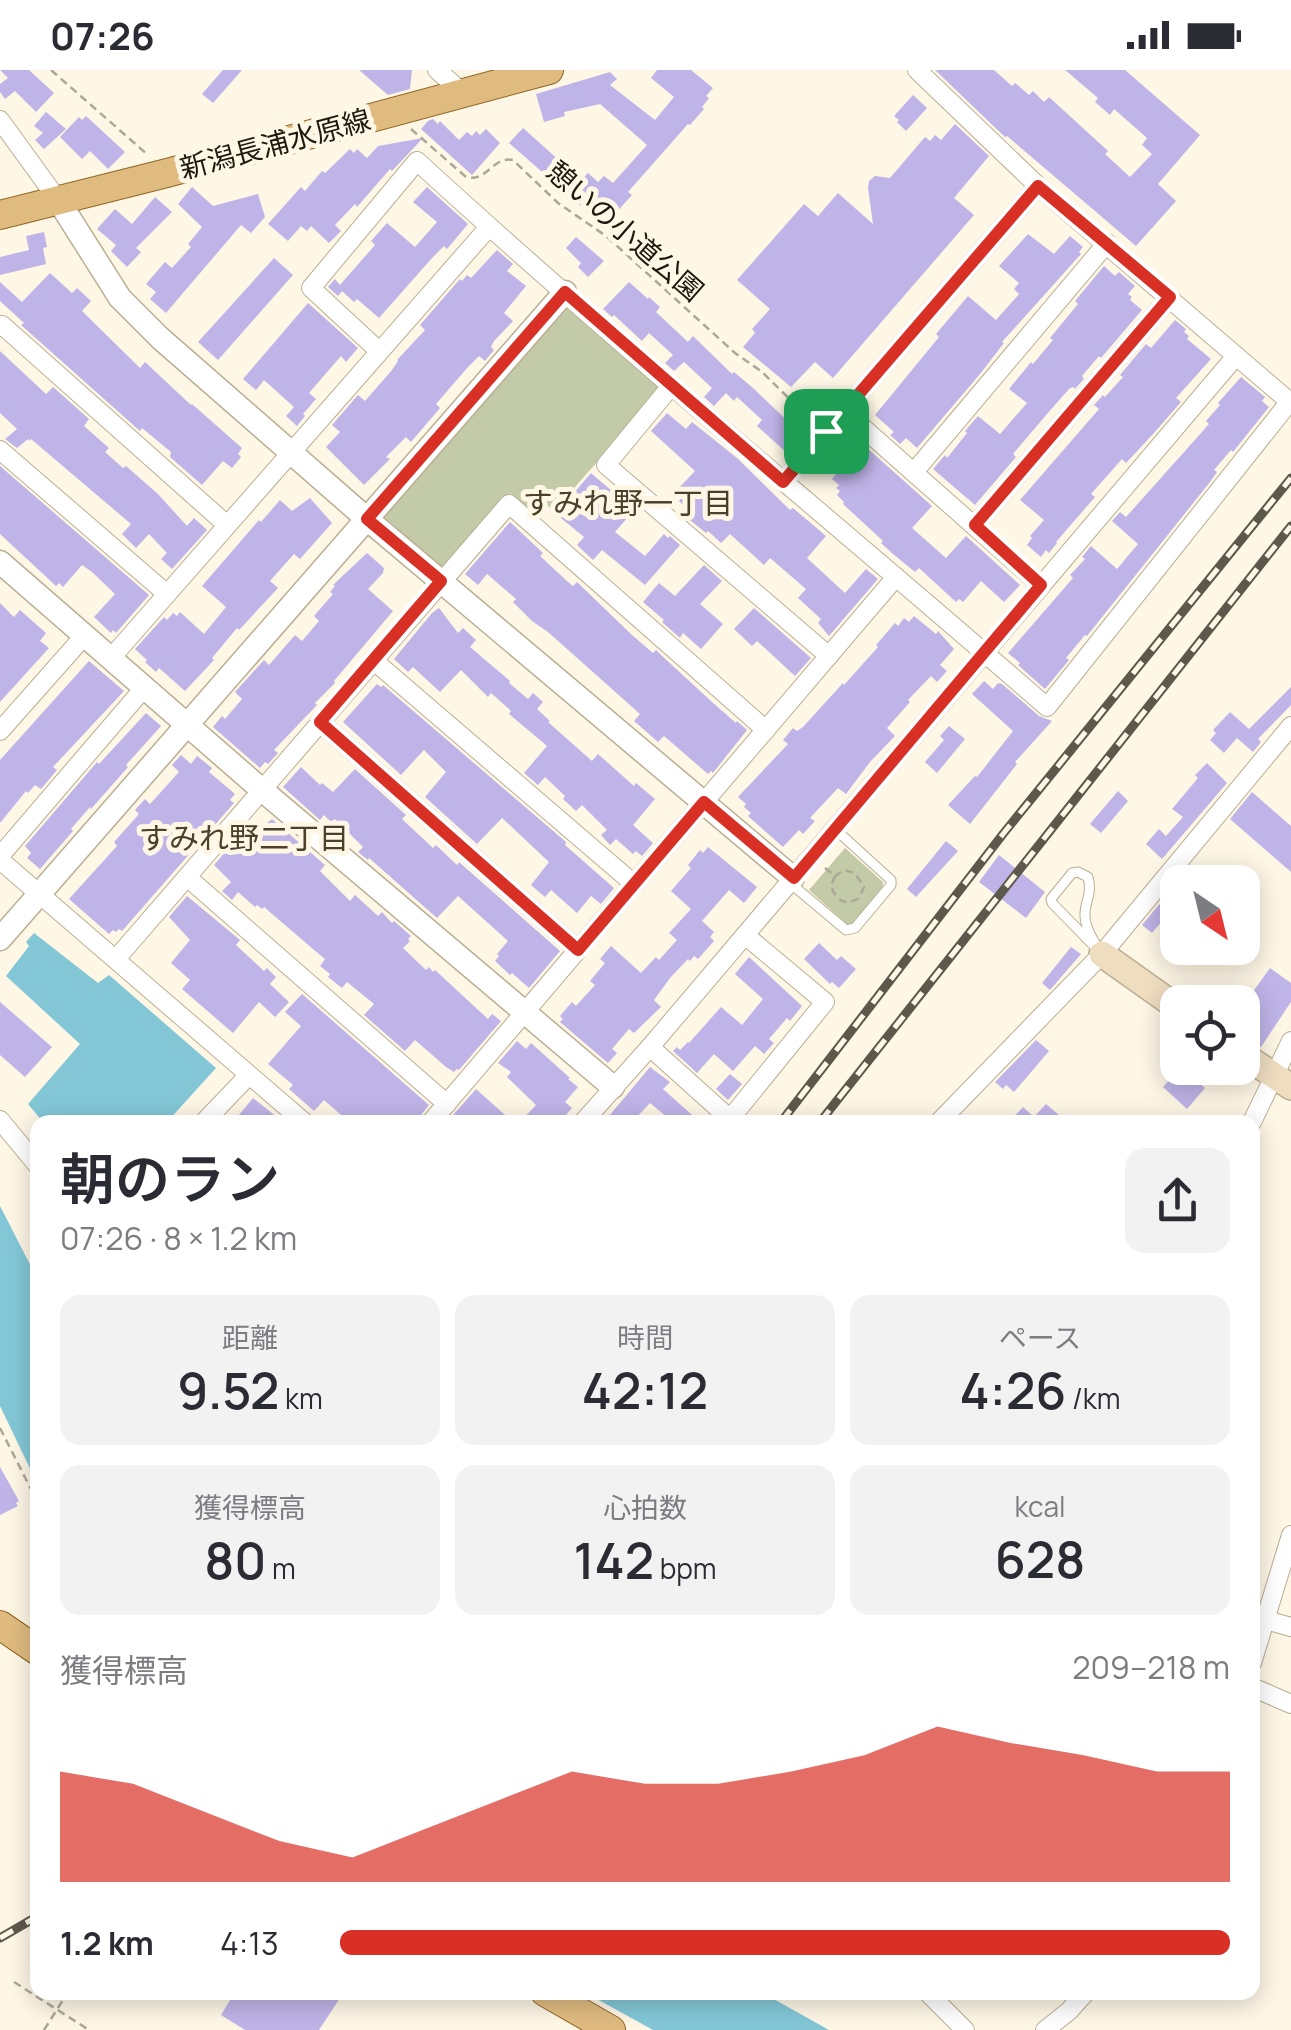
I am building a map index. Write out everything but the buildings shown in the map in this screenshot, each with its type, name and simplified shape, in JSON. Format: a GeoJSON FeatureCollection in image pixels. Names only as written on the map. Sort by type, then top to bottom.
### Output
{"type":"FeatureCollection","features":[{"type":"Feature","properties":{"kind":"main road","name":"新潟長浦水原線"},"geometry":{"type":"LineString","coordinates":[[0,216],[549,70]]}},
{"type":"Feature","properties":{"kind":"main road"},"geometry":{"type":"LineString","coordinates":[[1102,954],[1160,995]]}},
{"type":"Feature","properties":{"kind":"main road"},"geometry":{"type":"LineString","coordinates":[[1260,1066],[1283,1082]]}},
{"type":"Feature","properties":{"kind":"main road"},"geometry":{"type":"LineString","coordinates":[[0,1625],[30,1646]]}},
{"type":"Feature","properties":{"kind":"main road"},"geometry":{"type":"LineString","coordinates":[[558,2000],[611,2030]]}},
{"type":"Feature","properties":{"kind":"street"},"geometry":{"type":"LineString","coordinates":[[437,70],[463,93]]}},
{"type":"Feature","properties":{"kind":"street"},"geometry":{"type":"LineString","coordinates":[[379,352],[312,288],[417,161],[672,386],[1047,707],[1290,401],[1038,186],[917,70]]}},
{"type":"Feature","properties":{"kind":"street"},"geometry":{"type":"LineString","coordinates":[[0,120],[58,200],[120,298],[160,338],[792,880]]}},
{"type":"Feature","properties":{"kind":"street"},"geometry":{"type":"LineString","coordinates":[[783,482],[1038,186]]}},
{"type":"Feature","properties":{"kind":"street"},"geometry":{"type":"LineString","coordinates":[[111,658],[489,227]]}},
{"type":"Feature","properties":{"kind":"street"},"geometry":{"type":"LineString","coordinates":[[914,472],[1106,243]]}},
{"type":"Feature","properties":{"kind":"street"},"geometry":{"type":"LineString","coordinates":[[0,940],[565,292]]}},
{"type":"Feature","properties":{"kind":"street"},"geometry":{"type":"LineString","coordinates":[[975,525],[1170,297]]}},
{"type":"Feature","properties":{"kind":"street"},"geometry":{"type":"LineString","coordinates":[[0,328],[2,325],[227,525]]}},
{"type":"Feature","properties":{"kind":"street"},"geometry":{"type":"LineString","coordinates":[[589,1115],[1236,356]]}},
{"type":"Feature","properties":{"kind":"street"},"geometry":{"type":"LineString","coordinates":[[672,386],[606,465],[829,656]]}},
{"type":"Feature","properties":{"kind":"street"},"geometry":{"type":"LineString","coordinates":[[844,411],[1041,585]]}},
{"type":"Feature","properties":{"kind":"street"},"geometry":{"type":"LineString","coordinates":[[0,450],[167,594]]}},
{"type":"Feature","properties":{"kind":"street"},"geometry":{"type":"LineString","coordinates":[[116,959],[509,504],[766,730]]}},
{"type":"Feature","properties":{"kind":"street"},"geometry":{"type":"LineString","coordinates":[[0,562],[613,1088]]}},
{"type":"Feature","properties":{"kind":"street"},"geometry":{"type":"LineString","coordinates":[[437,1115],[896,577]]}},
{"type":"Feature","properties":{"kind":"street"},"geometry":{"type":"LineString","coordinates":[[0,730],[84,635]]}},
{"type":"Feature","properties":{"kind":"street"},"geometry":{"type":"LineString","coordinates":[[373,660],[634,884]]}},
{"type":"Feature","properties":{"kind":"street"},"geometry":{"type":"LineString","coordinates":[[144,688],[0,858],[296,1115]]}},
{"type":"Feature","properties":{"kind":"street"},"geometry":{"type":"LineString","coordinates":[[320,722],[578,950]]}},
{"type":"Feature","properties":{"kind":"street"},"geometry":{"type":"LineString","coordinates":[[947,1115],[1102,954],[1291,726]]}},
{"type":"Feature","properties":{"kind":"street"},"geometry":{"type":"LineString","coordinates":[[187,877],[447,1104]]}},
{"type":"Feature","properties":{"kind":"street"},"geometry":{"type":"LineString","coordinates":[[734,1115],[825,1002],[745,934]]}},
{"type":"Feature","properties":{"kind":"street"},"geometry":{"type":"LineString","coordinates":[[1257,1115],[1283,1082],[1291,1040]]}},
{"type":"Feature","properties":{"kind":"street"},"geometry":{"type":"LineString","coordinates":[[650,1047],[725,1115]]}},
{"type":"Feature","properties":{"kind":"street"},"geometry":{"type":"LineString","coordinates":[[211,1115],[249,1074]]}},
{"type":"Feature","properties":{"kind":"street"},"geometry":{"type":"LineString","coordinates":[[0,1120],[30,1156]]}},
{"type":"Feature","properties":{"kind":"street"},"geometry":{"type":"LineString","coordinates":[[1260,1638],[1291,1535]]}},
{"type":"Feature","properties":{"kind":"street"},"geometry":{"type":"LineString","coordinates":[[1266,1620],[1291,1627]]}},
{"type":"Feature","properties":{"kind":"street"},"geometry":{"type":"LineString","coordinates":[[1260,1690],[1291,1704]]}},
{"type":"Feature","properties":{"kind":"street"},"geometry":{"type":"LineString","coordinates":[[935,2000],[966,2030]]}},
{"type":"Feature","properties":{"kind":"street"},"geometry":{"type":"LineString","coordinates":[[1044,2030],[1079,2000]]}},
{"type":"Feature","properties":{"kind":"lane"},"geometry":{"type":"LineString","coordinates":[[792,880],[846,930],[855,928],[891,885],[890,880],[835,830]]}},
{"type":"Feature","properties":{"kind":"lane"},"geometry":{"type":"LineString","coordinates":[[1072,873],[1088,877],[1092,890],[1084,914],[1102,954],[1052,904],[1072,873]]}},
{"type":"Feature","properties":{"kind":"path"},"geometry":{"type":"LineString","coordinates":[[51,70],[167,173]]}},
{"type":"Feature","properties":{"kind":"path","name":"憩いの小道公園"},"geometry":{"type":"LineString","coordinates":[[392,112],[466,177],[480,177],[500,160],[513,160],[558,203],[606,236],[735,353],[761,370],[826,431]]}},
{"type":"Feature","properties":{"kind":"path"},"geometry":{"type":"LineString","coordinates":[[825,868],[835,876]]}},
{"type":"Feature","properties":{"kind":"path"},"geometry":{"type":"LineString","coordinates":[[844,870],[855,872],[864,887],[858,898],[847,903],[835,897],[831,886],[835,876],[844,870]]}},
{"type":"Feature","properties":{"kind":"path"},"geometry":{"type":"LineString","coordinates":[[0,1428],[30,1487]]}},
{"type":"Feature","properties":{"kind":"path"},"geometry":{"type":"LineString","coordinates":[[14,1982],[30,1993]]}},
{"type":"Feature","properties":{"kind":"path"},"geometry":{"type":"LineString","coordinates":[[41,2000],[88,2030]]}},
{"type":"Feature","properties":{"kind":"path"},"geometry":{"type":"LineString","coordinates":[[44,2030],[63,2000]]}},
{"type":"Feature","properties":{"kind":"green space"},"geometry":{"type":"Polygon","coordinates":[[[567,304],[663,387],[554,511],[542,501],[532,511],[510,493],[444,569],[382,515],[567,304]]]}},
{"type":"Feature","properties":{"kind":"green space"},"geometry":{"type":"Polygon","coordinates":[[[845,848],[883,882],[853,924],[847,924],[809,890],[845,848]]]}},
{"type":"Feature","properties":{"kind":"water"},"geometry":{"type":"Polygon","coordinates":[[[34,933],[98,983],[109,975],[216,1068],[173,1115],[37,1115],[28,1104],[80,1044],[6,976],[29,946],[26,942],[34,933]]]}},
{"type":"Feature","properties":{"kind":"water"},"geometry":{"type":"Polygon","coordinates":[[[0,1206],[30,1264],[30,1468],[0,1406],[0,1206]]]}},
{"type":"Feature","properties":{"kind":"water"},"geometry":{"type":"Polygon","coordinates":[[[599,2000],[775,2000],[829,2030],[653,2030],[599,2000]]]}},
{"type":"Feature","properties":{"kind":"railway"},"geometry":{"type":"LineString","coordinates":[[786,1115],[1003,834],[1291,478]]}},
{"type":"Feature","properties":{"kind":"railway"},"geometry":{"type":"LineString","coordinates":[[826,1115],[1291,526]]}},
{"type":"Feature","properties":{"kind":"railway"},"geometry":{"type":"LineString","coordinates":[[0,1938],[30,1921]]}},
{"type":"Feature","properties":{"kind":"district","name":"すみれ野一丁目"},"geometry":{"type":"Point","coordinates":[628,504]}},
{"type":"Feature","properties":{"kind":"district","name":"すみれ野二丁目"},"geometry":{"type":"Point","coordinates":[244,839]}},
{"type":"Feature","properties":{"kind":"route"},"geometry":{"type":"LineString","coordinates":[[1038,186],[1170,297],[975,525],[1041,585],[794,878],[704,802],[578,950],[320,722],[441,581],[367,519],[565,292],[783,482],[826,431],[1038,186]]}}]}
